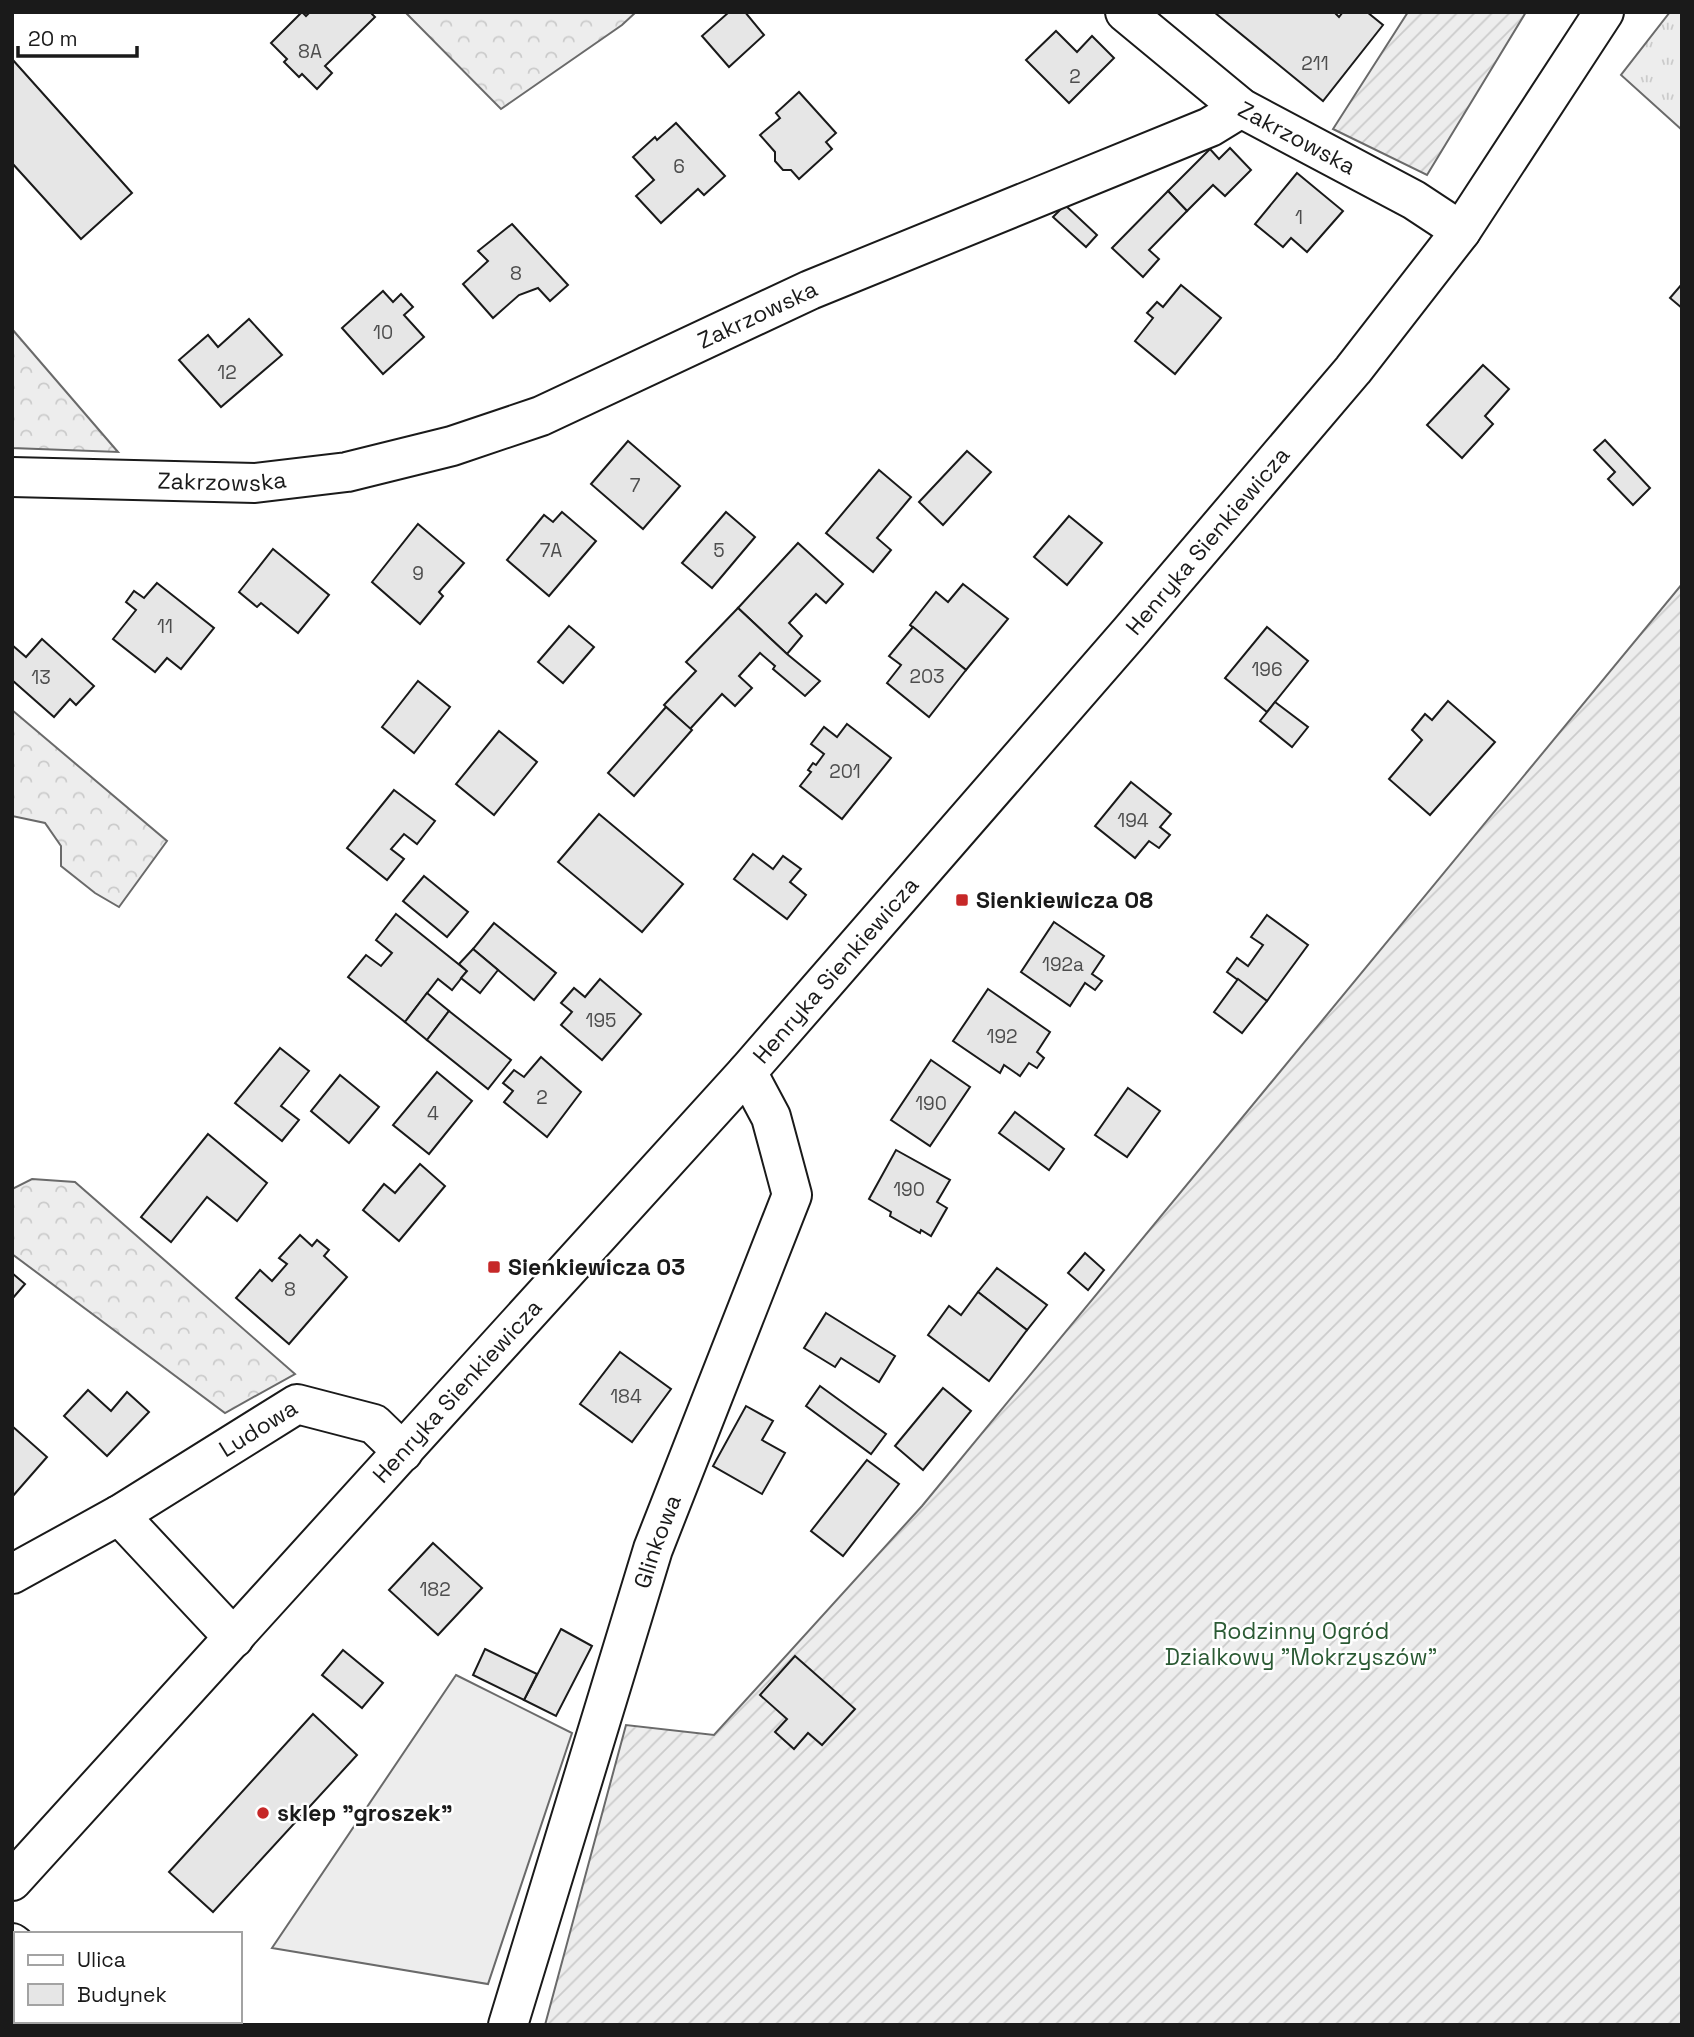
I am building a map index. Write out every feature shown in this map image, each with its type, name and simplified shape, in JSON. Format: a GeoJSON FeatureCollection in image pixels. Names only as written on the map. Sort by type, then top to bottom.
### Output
{"type":"FeatureCollection","features":[{"type":"Feature","properties":{"kind":"street"},"geometry":{"type":"LineString","coordinates":[[1125,12],[1241,108]]}},
{"type":"Feature","properties":{"kind":"street","name":"Henryka Sienkiewicza"},"geometry":{"type":"LineString","coordinates":[[12,1881],[747,1072],[1130,632],[1413,296],[1461,231],[1604,12]]}},
{"type":"Feature","properties":{"kind":"street","name":"Zakrzowska"},"geometry":{"type":"LineString","coordinates":[[12,477],[255,483],[347,472],[452,446],[541,416],[810,290],[1210,127],[1241,108],[1414,200],[1461,231]]}},
{"type":"Feature","properties":{"kind":"street","name":"Glinkowa"},"geometry":{"type":"LineString","coordinates":[[508,2025],[653,1549],[792,1195],[771,1117],[747,1072]]}},
{"type":"Feature","properties":{"kind":"street","name":"Ludowa"},"geometry":{"type":"LineString","coordinates":[[12,1574],[119,1516],[297,1404],[374,1424],[403,1452]]}},
{"type":"Feature","properties":{"kind":"street"},"geometry":{"type":"LineString","coordinates":[[119,1516],[234,1638]]}},
{"type":"Feature","properties":{"kind":"shaded area"},"geometry":{"type":"Polygon","coordinates":[[[456,1675],[572,1733],[488,1984],[272,1948],[456,1675]]]}},
{"type":"Feature","properties":{"kind":"green space"},"geometry":{"type":"Polygon","coordinates":[[[405,12],[636,12],[622,25],[501,109],[405,12]]]}},
{"type":"Feature","properties":{"kind":"green space"},"geometry":{"type":"Polygon","coordinates":[[[1408,12],[1526,12],[1427,175],[1333,129],[1408,12]]]}},
{"type":"Feature","properties":{"kind":"green space"},"geometry":{"type":"Polygon","coordinates":[[[1670,12],[1682,12],[1682,130],[1621,75],[1670,12]]]}},
{"type":"Feature","properties":{"kind":"green space"},"geometry":{"type":"Polygon","coordinates":[[[12,329],[118,452],[12,448],[12,329]]]}},
{"type":"Feature","properties":{"kind":"green space","name":"Rodzinny Ogród Dzialkowy \"Mokrzyszów\""},"geometry":{"type":"Polygon","coordinates":[[[1682,584],[1682,2025],[545,2025],[626,1725],[714,1735],[922,1506],[1682,584]]]}},
{"type":"Feature","properties":{"kind":"green space"},"geometry":{"type":"Polygon","coordinates":[[[12,710],[167,841],[119,907],[95,893],[61,866],[61,846],[45,823],[12,816],[12,710]]]}},
{"type":"Feature","properties":{"kind":"green space"},"geometry":{"type":"Polygon","coordinates":[[[32,1179],[75,1182],[295,1374],[225,1413],[12,1254],[12,1189],[32,1179]]]}},
{"type":"Feature","properties":{"kind":"building"},"geometry":{"type":"Polygon","coordinates":[[[302,12],[306,16],[310,12],[370,12],[375,17],[325,66],[332,73],[317,89],[302,74],[299,77],[284,62],[287,59],[271,43],[302,12]]]}},
{"type":"Feature","properties":{"kind":"building"},"geometry":{"type":"Polygon","coordinates":[[[729,12],[745,12],[764,35],[729,67],[702,36],[729,12]]]}},
{"type":"Feature","properties":{"kind":"building"},"geometry":{"type":"Polygon","coordinates":[[[1214,12],[1334,12],[1339,17],[1343,12],[1367,12],[1383,25],[1323,101],[1214,12]]]}},
{"type":"Feature","properties":{"kind":"building"},"geometry":{"type":"Polygon","coordinates":[[[1056,31],[1077,52],[1092,36],[1114,58],[1069,103],[1026,60],[1056,31]]]}},
{"type":"Feature","properties":{"kind":"building"},"geometry":{"type":"Polygon","coordinates":[[[12,59],[132,193],[81,239],[12,163],[12,59]]]}},
{"type":"Feature","properties":{"kind":"building"},"geometry":{"type":"Polygon","coordinates":[[[799,92],[836,133],[826,142],[832,149],[799,179],[791,170],[783,170],[775,161],[775,152],[760,135],[780,118],[776,113],[799,92]]]}},
{"type":"Feature","properties":{"kind":"building"},"geometry":{"type":"Polygon","coordinates":[[[676,123],[725,176],[704,195],[698,189],[661,223],[636,196],[654,180],[633,157],[676,123]]]}},
{"type":"Feature","properties":{"kind":"building"},"geometry":{"type":"Polygon","coordinates":[[[1230,148],[1251,170],[1225,196],[1213,185],[1187,211],[1168,191],[1210,149],[1219,159],[1230,148]]]}},
{"type":"Feature","properties":{"kind":"building"},"geometry":{"type":"Polygon","coordinates":[[[1297,173],[1343,211],[1307,252],[1291,238],[1283,247],[1255,224],[1297,173]]]}},
{"type":"Feature","properties":{"kind":"building"},"geometry":{"type":"Polygon","coordinates":[[[1168,191],[1187,211],[1149,250],[1159,259],[1143,277],[1112,248],[1168,191]]]}},
{"type":"Feature","properties":{"kind":"building"},"geometry":{"type":"Polygon","coordinates":[[[1065,205],[1097,235],[1086,247],[1053,217],[1065,205]]]}},
{"type":"Feature","properties":{"kind":"building"},"geometry":{"type":"Polygon","coordinates":[[[512,224],[568,285],[550,301],[538,288],[519,295],[493,318],[463,284],[488,261],[478,251],[512,224]]]}},
{"type":"Feature","properties":{"kind":"building"},"geometry":{"type":"Polygon","coordinates":[[[1682,284],[1682,308],[1670,298],[1682,284]]]}},
{"type":"Feature","properties":{"kind":"building"},"geometry":{"type":"Polygon","coordinates":[[[1181,285],[1221,318],[1175,374],[1135,341],[1153,318],[1147,313],[1157,302],[1163,307],[1181,285]]]}},
{"type":"Feature","properties":{"kind":"building"},"geometry":{"type":"Polygon","coordinates":[[[383,291],[393,302],[401,294],[413,307],[404,315],[424,337],[383,374],[342,328],[383,291]]]}},
{"type":"Feature","properties":{"kind":"building"},"geometry":{"type":"Polygon","coordinates":[[[249,319],[282,355],[221,407],[179,360],[208,335],[218,347],[249,319]]]}},
{"type":"Feature","properties":{"kind":"building"},"geometry":{"type":"Polygon","coordinates":[[[1483,365],[1509,389],[1485,416],[1493,424],[1462,458],[1427,425],[1483,365]]]}},
{"type":"Feature","properties":{"kind":"building"},"geometry":{"type":"Polygon","coordinates":[[[1605,440],[1650,488],[1633,505],[1608,479],[1615,472],[1594,450],[1605,440]]]}},
{"type":"Feature","properties":{"kind":"building"},"geometry":{"type":"Polygon","coordinates":[[[628,441],[680,486],[643,529],[591,484],[628,441]]]}},
{"type":"Feature","properties":{"kind":"building"},"geometry":{"type":"Polygon","coordinates":[[[967,451],[991,472],[943,525],[919,502],[967,451]]]}},
{"type":"Feature","properties":{"kind":"building"},"geometry":{"type":"Polygon","coordinates":[[[879,470],[911,497],[877,538],[891,550],[873,572],[826,533],[879,470]]]}},
{"type":"Feature","properties":{"kind":"building"},"geometry":{"type":"Polygon","coordinates":[[[562,512],[596,541],[549,596],[507,560],[544,515],[553,522],[562,512]]]}},
{"type":"Feature","properties":{"kind":"building"},"geometry":{"type":"Polygon","coordinates":[[[726,512],[755,537],[712,588],[682,563],[726,512]]]}},
{"type":"Feature","properties":{"kind":"building"},"geometry":{"type":"Polygon","coordinates":[[[1069,516],[1102,543],[1067,585],[1034,557],[1069,516]]]}},
{"type":"Feature","properties":{"kind":"building"},"geometry":{"type":"Polygon","coordinates":[[[418,524],[464,563],[439,592],[443,596],[420,624],[372,582],[418,524]]]}},
{"type":"Feature","properties":{"kind":"building"},"geometry":{"type":"Polygon","coordinates":[[[798,543],[843,584],[826,603],[816,594],[789,623],[802,636],[787,654],[738,608],[798,543]]]}},
{"type":"Feature","properties":{"kind":"building"},"geometry":{"type":"Polygon","coordinates":[[[273,549],[329,595],[298,633],[261,603],[257,607],[239,592],[273,549]]]}},
{"type":"Feature","properties":{"kind":"building"},"geometry":{"type":"Polygon","coordinates":[[[157,583],[214,628],[181,669],[167,658],[155,672],[113,639],[136,610],[126,602],[134,591],[144,598],[157,583]]]}},
{"type":"Feature","properties":{"kind":"building"},"geometry":{"type":"Polygon","coordinates":[[[963,584],[1008,619],[966,670],[910,625],[936,592],[948,602],[963,584]]]}},
{"type":"Feature","properties":{"kind":"building"},"geometry":{"type":"Polygon","coordinates":[[[738,608],[820,681],[805,696],[773,669],[775,666],[760,653],[739,676],[752,688],[735,706],[722,694],[690,729],[664,705],[696,671],[686,662],[738,608]]]}},
{"type":"Feature","properties":{"kind":"building"},"geometry":{"type":"Polygon","coordinates":[[[569,626],[594,647],[563,683],[538,662],[569,626]]]}},
{"type":"Feature","properties":{"kind":"building"},"geometry":{"type":"Polygon","coordinates":[[[913,627],[966,670],[929,717],[887,683],[901,665],[889,656],[913,627]]]}},
{"type":"Feature","properties":{"kind":"building"},"geometry":{"type":"Polygon","coordinates":[[[1267,627],[1308,661],[1267,712],[1225,678],[1267,627]]]}},
{"type":"Feature","properties":{"kind":"building"},"geometry":{"type":"Polygon","coordinates":[[[42,639],[94,686],[76,705],[70,699],[54,717],[12,680],[12,645],[26,657],[42,639]]]}},
{"type":"Feature","properties":{"kind":"building"},"geometry":{"type":"Polygon","coordinates":[[[418,681],[450,707],[414,753],[382,727],[418,681]]]}},
{"type":"Feature","properties":{"kind":"building"},"geometry":{"type":"Polygon","coordinates":[[[1448,701],[1495,742],[1430,815],[1389,779],[1422,740],[1412,730],[1425,714],[1432,720],[1448,701]]]}},
{"type":"Feature","properties":{"kind":"building"},"geometry":{"type":"Polygon","coordinates":[[[1275,702],[1308,727],[1292,747],[1260,721],[1275,702]]]}},
{"type":"Feature","properties":{"kind":"building"},"geometry":{"type":"Polygon","coordinates":[[[666,707],[692,730],[634,796],[608,773],[666,707]]]}},
{"type":"Feature","properties":{"kind":"building"},"geometry":{"type":"Polygon","coordinates":[[[847,724],[891,758],[842,819],[800,786],[811,772],[808,770],[813,763],[816,765],[824,754],[811,744],[824,727],[837,737],[847,724]]]}},
{"type":"Feature","properties":{"kind":"building"},"geometry":{"type":"Polygon","coordinates":[[[499,731],[537,762],[494,815],[456,784],[499,731]]]}},
{"type":"Feature","properties":{"kind":"building"},"geometry":{"type":"Polygon","coordinates":[[[1131,782],[1171,814],[1160,827],[1170,835],[1159,848],[1149,841],[1135,858],[1095,826],[1131,782]]]}},
{"type":"Feature","properties":{"kind":"building"},"geometry":{"type":"Polygon","coordinates":[[[394,790],[435,821],[417,844],[404,834],[391,849],[404,859],[387,880],[347,848],[394,790]]]}},
{"type":"Feature","properties":{"kind":"building"},"geometry":{"type":"Polygon","coordinates":[[[599,814],[683,884],[642,932],[558,862],[599,814]]]}},
{"type":"Feature","properties":{"kind":"building"},"geometry":{"type":"Polygon","coordinates":[[[753,854],[773,869],[783,856],[801,869],[790,882],[806,895],[787,919],[734,879],[753,854]]]}},
{"type":"Feature","properties":{"kind":"building"},"geometry":{"type":"Polygon","coordinates":[[[424,876],[468,912],[447,937],[403,901],[424,876]]]}},
{"type":"Feature","properties":{"kind":"building"},"geometry":{"type":"Polygon","coordinates":[[[396,914],[467,971],[452,990],[438,979],[405,1022],[348,977],[366,955],[381,966],[392,953],[376,940],[396,914]]]}},
{"type":"Feature","properties":{"kind":"building"},"geometry":{"type":"Polygon","coordinates":[[[1267,915],[1308,945],[1267,1001],[1227,972],[1237,958],[1248,966],[1263,945],[1251,937],[1267,915]]]}},
{"type":"Feature","properties":{"kind":"building"},"geometry":{"type":"Polygon","coordinates":[[[1054,922],[1104,956],[1092,974],[1102,981],[1095,990],[1085,983],[1070,1006],[1021,972],[1054,922]]]}},
{"type":"Feature","properties":{"kind":"building"},"geometry":{"type":"Polygon","coordinates":[[[494,923],[556,973],[534,1000],[473,949],[494,923]]]}},
{"type":"Feature","properties":{"kind":"building"},"geometry":{"type":"Polygon","coordinates":[[[473,949],[498,970],[480,993],[461,978],[467,971],[459,964],[473,949]]]}},
{"type":"Feature","properties":{"kind":"building"},"geometry":{"type":"Polygon","coordinates":[[[600,979],[641,1014],[602,1060],[561,1025],[572,1012],[561,1003],[574,988],[585,997],[600,979]]]}},
{"type":"Feature","properties":{"kind":"building"},"geometry":{"type":"Polygon","coordinates":[[[1238,979],[1267,1001],[1242,1033],[1214,1012],[1238,979]]]}},
{"type":"Feature","properties":{"kind":"building"},"geometry":{"type":"Polygon","coordinates":[[[988,989],[1050,1032],[1037,1052],[1044,1058],[1037,1068],[1029,1063],[1020,1076],[1004,1065],[1000,1073],[953,1041],[988,989]]]}},
{"type":"Feature","properties":{"kind":"building"},"geometry":{"type":"Polygon","coordinates":[[[427,993],[449,1011],[427,1040],[405,1022],[427,993]]]}},
{"type":"Feature","properties":{"kind":"building"},"geometry":{"type":"Polygon","coordinates":[[[449,1011],[511,1060],[488,1089],[427,1040],[449,1011]]]}},
{"type":"Feature","properties":{"kind":"building"},"geometry":{"type":"Polygon","coordinates":[[[280,1048],[309,1071],[281,1106],[299,1120],[282,1141],[235,1103],[280,1048]]]}},
{"type":"Feature","properties":{"kind":"building"},"geometry":{"type":"Polygon","coordinates":[[[541,1057],[581,1092],[547,1137],[504,1102],[513,1091],[503,1083],[514,1070],[524,1077],[541,1057]]]}},
{"type":"Feature","properties":{"kind":"building"},"geometry":{"type":"Polygon","coordinates":[[[931,1060],[970,1087],[930,1146],[891,1120],[931,1060]]]}},
{"type":"Feature","properties":{"kind":"building"},"geometry":{"type":"Polygon","coordinates":[[[437,1072],[472,1101],[429,1154],[393,1125],[437,1072]]]}},
{"type":"Feature","properties":{"kind":"building"},"geometry":{"type":"Polygon","coordinates":[[[340,1075],[379,1107],[349,1143],[311,1111],[340,1075]]]}},
{"type":"Feature","properties":{"kind":"building"},"geometry":{"type":"Polygon","coordinates":[[[1128,1088],[1160,1111],[1127,1157],[1095,1135],[1128,1088]]]}},
{"type":"Feature","properties":{"kind":"building"},"geometry":{"type":"Polygon","coordinates":[[[1015,1112],[1064,1149],[1049,1170],[999,1133],[1015,1112]]]}},
{"type":"Feature","properties":{"kind":"building"},"geometry":{"type":"Polygon","coordinates":[[[208,1134],[267,1183],[237,1221],[207,1197],[171,1242],[141,1217],[208,1134]]]}},
{"type":"Feature","properties":{"kind":"building"},"geometry":{"type":"Polygon","coordinates":[[[896,1150],[950,1180],[937,1202],[947,1208],[931,1236],[921,1230],[920,1233],[890,1216],[891,1212],[869,1199],[896,1150]]]}},
{"type":"Feature","properties":{"kind":"building"},"geometry":{"type":"Polygon","coordinates":[[[420,1164],[445,1186],[399,1241],[363,1210],[384,1184],[395,1193],[420,1164]]]}},
{"type":"Feature","properties":{"kind":"building"},"geometry":{"type":"Polygon","coordinates":[[[300,1235],[312,1246],[317,1240],[329,1250],[324,1256],[347,1277],[289,1344],[236,1298],[260,1270],[272,1281],[287,1264],[279,1258],[300,1235]]]}},
{"type":"Feature","properties":{"kind":"building"},"geometry":{"type":"Polygon","coordinates":[[[1085,1253],[1104,1270],[1088,1290],[1068,1273],[1085,1253]]]}},
{"type":"Feature","properties":{"kind":"building"},"geometry":{"type":"Polygon","coordinates":[[[997,1268],[1047,1305],[1027,1330],[978,1292],[997,1268]]]}},
{"type":"Feature","properties":{"kind":"building"},"geometry":{"type":"Polygon","coordinates":[[[12,1273],[25,1284],[12,1299],[12,1273]]]}},
{"type":"Feature","properties":{"kind":"building"},"geometry":{"type":"Polygon","coordinates":[[[978,1292],[1027,1330],[989,1381],[928,1335],[949,1306],[961,1315],[978,1292]]]}},
{"type":"Feature","properties":{"kind":"building"},"geometry":{"type":"Polygon","coordinates":[[[826,1313],[895,1356],[879,1382],[841,1358],[835,1367],[804,1348],[826,1313]]]}},
{"type":"Feature","properties":{"kind":"building"},"geometry":{"type":"Polygon","coordinates":[[[620,1352],[671,1389],[632,1442],[580,1404],[620,1352]]]}},
{"type":"Feature","properties":{"kind":"building"},"geometry":{"type":"Polygon","coordinates":[[[820,1386],[886,1434],[871,1454],[806,1406],[820,1386]]]}},
{"type":"Feature","properties":{"kind":"building"},"geometry":{"type":"Polygon","coordinates":[[[943,1388],[971,1411],[923,1470],[895,1446],[943,1388]]]}},
{"type":"Feature","properties":{"kind":"building"},"geometry":{"type":"Polygon","coordinates":[[[88,1390],[111,1411],[127,1392],[149,1412],[107,1456],[64,1416],[88,1390]]]}},
{"type":"Feature","properties":{"kind":"building"},"geometry":{"type":"Polygon","coordinates":[[[746,1406],[773,1421],[762,1440],[785,1453],[762,1494],[713,1466],[746,1406]]]}},
{"type":"Feature","properties":{"kind":"building"},"geometry":{"type":"Polygon","coordinates":[[[12,1426],[47,1457],[12,1497],[12,1426]]]}},
{"type":"Feature","properties":{"kind":"building"},"geometry":{"type":"Polygon","coordinates":[[[867,1460],[899,1484],[843,1556],[811,1531],[867,1460]]]}},
{"type":"Feature","properties":{"kind":"building"},"geometry":{"type":"Polygon","coordinates":[[[433,1543],[482,1588],[438,1635],[389,1590],[433,1543]]]}},
{"type":"Feature","properties":{"kind":"building"},"geometry":{"type":"Polygon","coordinates":[[[561,1629],[592,1646],[556,1716],[524,1700],[561,1629]]]}},
{"type":"Feature","properties":{"kind":"building"},"geometry":{"type":"Polygon","coordinates":[[[485,1649],[537,1674],[524,1700],[473,1675],[485,1649]]]}},
{"type":"Feature","properties":{"kind":"building"},"geometry":{"type":"Polygon","coordinates":[[[343,1650],[383,1683],[362,1708],[322,1675],[343,1650]]]}},
{"type":"Feature","properties":{"kind":"building"},"geometry":{"type":"Polygon","coordinates":[[[795,1656],[855,1709],[822,1745],[808,1733],[794,1749],[775,1732],[787,1719],[760,1695],[795,1656]]]}},
{"type":"Feature","properties":{"kind":"building","name":"sklep \"groszek\""},"geometry":{"type":"Polygon","coordinates":[[[313,1714],[357,1755],[213,1912],[169,1872],[313,1714]]]}},
{"type":"Feature","properties":{"kind":"waterway"},"geometry":{"type":"LineString","coordinates":[[12,1975],[14,1979]]}},
{"type":"Feature","properties":{"kind":"place","name":"Sienkiewicza 08"},"geometry":{"type":"Point","coordinates":[962,900]}},
{"type":"Feature","properties":{"kind":"place","name":"Sienkiewicza 03"},"geometry":{"type":"Point","coordinates":[494,1267]}},
{"type":"Feature","properties":{"kind":"place","name":"sklep \"groszek\""},"geometry":{"type":"Point","coordinates":[263,1813]}}]}
